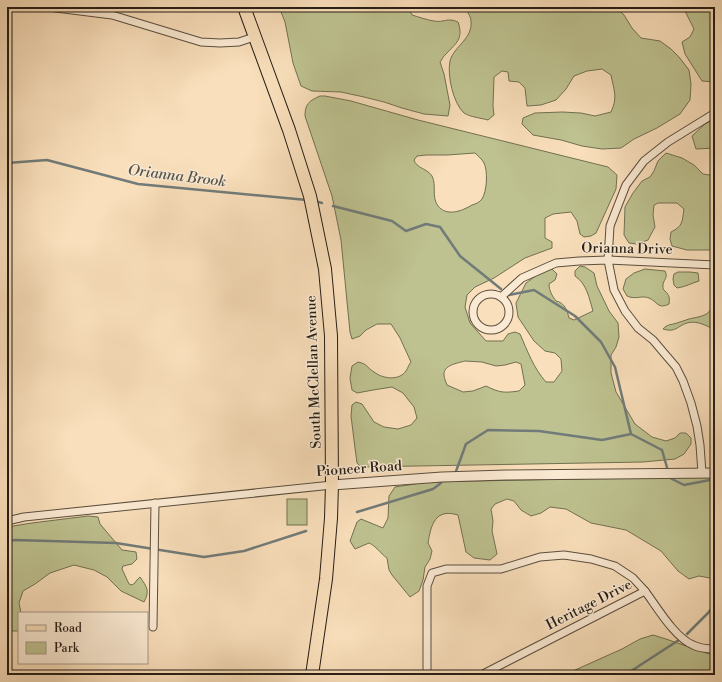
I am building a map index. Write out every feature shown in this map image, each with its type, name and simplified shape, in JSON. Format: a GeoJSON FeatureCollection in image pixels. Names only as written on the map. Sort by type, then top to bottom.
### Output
{"type":"FeatureCollection","features":[{"type":"Feature","properties":{"kind":"main road","name":"South McClellan Avenue"},"geometry":{"type":"LineString","coordinates":[[244,7],[289,130],[310,196],[325,269],[331,336],[331,518],[326,579],[312,675]]}},
{"type":"Feature","properties":{"kind":"street"},"geometry":{"type":"LineString","coordinates":[[48,7],[112,15],[201,42],[239,42],[254,37]]}},
{"type":"Feature","properties":{"kind":"street"},"geometry":{"type":"LineString","coordinates":[[702,473],[697,426],[683,381],[676,367],[652,340],[638,328],[625,311],[614,290],[608,260],[610,226],[626,185],[644,161],[668,142],[715,113]]}},
{"type":"Feature","properties":{"kind":"street","name":"Orianna Drive"},"geometry":{"type":"LineString","coordinates":[[501,297],[522,278],[556,263],[579,260],[608,260],[715,265]]}},
{"type":"Feature","properties":{"kind":"street"},"geometry":{"type":"LineString","coordinates":[[496,294],[501,297],[509,306],[509,319],[501,328],[495,330],[483,329],[475,320],[473,308],[479,298],[484,295],[496,294]]}},
{"type":"Feature","properties":{"kind":"street","name":"Pioneer Road"},"geometry":{"type":"LineString","coordinates":[[7,521],[24,517],[332,485],[442,477],[715,473]]}},
{"type":"Feature","properties":{"kind":"street"},"geometry":{"type":"LineString","coordinates":[[153,627],[155,503]]}},
{"type":"Feature","properties":{"kind":"street"},"geometry":{"type":"LineString","coordinates":[[427,675],[427,586],[432,573],[446,568],[501,569],[540,557],[564,555],[591,559],[615,566],[633,578],[645,591]]}},
{"type":"Feature","properties":{"kind":"street","name":"Heritage Drive"},"geometry":{"type":"LineString","coordinates":[[481,675],[645,591],[683,640],[694,646],[715,649]]}},
{"type":"Feature","properties":{"kind":"green space"},"geometry":{"type":"Polygon","coordinates":[[[279,7],[408,7],[412,15],[431,21],[451,20],[458,22],[460,33],[458,40],[440,62],[450,105],[448,116],[424,114],[364,97],[341,92],[312,91],[301,86],[293,63],[285,22],[279,7]]]}},
{"type":"Feature","properties":{"kind":"green space"},"geometry":{"type":"Polygon","coordinates":[[[465,7],[616,7],[624,15],[632,28],[641,38],[660,41],[679,57],[689,70],[691,84],[690,100],[680,114],[657,128],[634,139],[621,148],[602,149],[533,135],[522,124],[523,118],[535,113],[562,112],[581,113],[595,116],[611,112],[615,98],[611,75],[602,69],[587,71],[574,76],[566,89],[556,100],[541,105],[527,106],[525,88],[519,82],[509,81],[508,72],[502,71],[494,77],[494,115],[488,120],[466,114],[460,108],[454,96],[449,74],[452,56],[466,38],[471,27],[471,21],[465,7]]]}},
{"type":"Feature","properties":{"kind":"green space"},"geometry":{"type":"Polygon","coordinates":[[[683,7],[714,7],[715,82],[702,81],[685,54],[682,42],[690,37],[694,29],[683,7]]]}},
{"type":"Feature","properties":{"kind":"green space"},"geometry":{"type":"Polygon","coordinates":[[[320,96],[351,101],[418,120],[608,167],[617,175],[616,189],[596,233],[591,236],[584,237],[580,234],[577,221],[571,212],[553,214],[545,218],[545,238],[552,242],[552,248],[525,258],[494,278],[475,287],[467,295],[465,307],[470,323],[486,341],[503,341],[508,334],[515,332],[520,334],[531,359],[542,377],[546,382],[554,382],[562,371],[561,359],[555,353],[545,351],[534,341],[518,317],[516,303],[526,283],[537,275],[552,269],[557,274],[555,280],[549,284],[551,293],[556,301],[562,303],[565,307],[569,318],[574,320],[593,311],[585,287],[575,276],[575,271],[580,266],[585,267],[594,273],[597,286],[609,311],[618,323],[619,337],[616,347],[611,355],[611,373],[616,392],[635,424],[652,437],[666,441],[675,438],[680,433],[686,433],[691,438],[691,444],[684,454],[675,459],[643,462],[361,467],[357,463],[351,416],[352,405],[356,402],[362,404],[374,422],[384,427],[398,429],[411,425],[417,418],[414,407],[403,393],[392,387],[357,393],[352,390],[350,378],[352,366],[358,362],[382,376],[395,378],[406,371],[411,362],[400,338],[391,324],[377,324],[366,330],[360,336],[352,339],[350,332],[341,240],[332,196],[305,116],[308,103],[320,96]],[[475,153],[417,156],[414,160],[417,165],[432,176],[436,202],[442,209],[450,212],[459,211],[478,203],[482,199],[486,186],[486,171],[483,162],[475,153]],[[465,361],[452,365],[446,369],[444,375],[447,385],[463,392],[473,391],[486,386],[495,390],[506,392],[519,391],[525,385],[521,364],[516,362],[496,366],[482,362],[465,361]]]}},
{"type":"Feature","properties":{"kind":"green space"},"geometry":{"type":"Polygon","coordinates":[[[715,119],[715,148],[696,149],[692,136],[705,124],[715,119]]]}},
{"type":"Feature","properties":{"kind":"green space"},"geometry":{"type":"Polygon","coordinates":[[[666,153],[682,158],[694,165],[703,174],[715,176],[715,250],[687,250],[672,246],[670,239],[671,232],[680,226],[684,209],[677,203],[658,203],[654,205],[653,215],[655,227],[648,240],[637,244],[629,243],[624,235],[625,207],[642,181],[650,177],[658,161],[666,153]]]}},
{"type":"Feature","properties":{"kind":"green space"},"geometry":{"type":"Polygon","coordinates":[[[645,269],[665,271],[666,276],[663,289],[669,296],[669,304],[660,306],[652,299],[646,297],[633,298],[627,296],[623,289],[626,279],[634,273],[645,269]]]}},
{"type":"Feature","properties":{"kind":"green space"},"geometry":{"type":"Polygon","coordinates":[[[678,272],[698,273],[699,281],[677,288],[674,285],[673,279],[674,274],[678,272]]]}},
{"type":"Feature","properties":{"kind":"green space"},"geometry":{"type":"Polygon","coordinates":[[[715,272],[715,330],[694,322],[684,324],[674,330],[663,329],[668,325],[701,316],[709,312],[713,304],[711,281],[715,272]]]}},
{"type":"Feature","properties":{"kind":"green space"},"geometry":{"type":"Polygon","coordinates":[[[715,476],[715,579],[699,576],[689,579],[678,571],[661,551],[626,530],[591,523],[566,509],[550,507],[541,513],[531,516],[521,510],[514,501],[507,499],[495,504],[491,509],[493,521],[492,531],[497,554],[490,560],[474,558],[466,552],[458,515],[450,513],[439,516],[433,524],[431,530],[428,543],[432,551],[430,559],[425,567],[423,580],[419,591],[410,597],[389,570],[387,558],[369,543],[355,549],[350,541],[357,522],[361,519],[383,528],[388,518],[389,496],[395,487],[428,482],[715,476]]]}},
{"type":"Feature","properties":{"kind":"green space"},"geometry":{"type":"Polygon","coordinates":[[[287,499],[307,499],[307,525],[287,525],[287,499]]]}},
{"type":"Feature","properties":{"kind":"green space"},"geometry":{"type":"Polygon","coordinates":[[[88,516],[98,517],[100,524],[122,550],[136,552],[137,559],[132,564],[123,566],[122,569],[129,584],[132,585],[140,577],[146,586],[147,595],[144,602],[121,591],[107,577],[94,570],[74,565],[50,573],[23,591],[19,603],[21,612],[18,612],[18,631],[7,631],[7,527],[88,516]]]}},
{"type":"Feature","properties":{"kind":"green space"},"geometry":{"type":"Polygon","coordinates":[[[653,635],[715,656],[715,675],[564,675],[622,649],[640,639],[653,635]]]}},
{"type":"Feature","properties":{"kind":"waterway","name":"Orianna Brook"},"geometry":{"type":"LineString","coordinates":[[7,163],[47,160],[138,184],[307,200]]}},
{"type":"Feature","properties":{"kind":"waterway","name":"Orianna Brook"},"geometry":{"type":"LineString","coordinates":[[315,201],[322,203]]}},
{"type":"Feature","properties":{"kind":"waterway","name":"Orianna Brook"},"geometry":{"type":"LineString","coordinates":[[333,206],[392,221],[406,231],[426,224],[440,227],[460,256],[501,289]]}},
{"type":"Feature","properties":{"kind":"waterway","name":"Orianna Brook"},"geometry":{"type":"LineString","coordinates":[[509,295],[534,290],[575,316],[601,342],[615,367],[631,434],[662,450],[668,471]]}},
{"type":"Feature","properties":{"kind":"waterway"},"geometry":{"type":"LineString","coordinates":[[455,474],[466,444],[488,430],[539,431],[602,440],[631,434]]}},
{"type":"Feature","properties":{"kind":"waterway","name":"Orianna Brook"},"geometry":{"type":"LineString","coordinates":[[669,476],[670,478],[684,485],[715,479]]}},
{"type":"Feature","properties":{"kind":"waterway"},"geometry":{"type":"LineString","coordinates":[[357,512],[433,489],[441,483]]}},
{"type":"Feature","properties":{"kind":"waterway"},"geometry":{"type":"LineString","coordinates":[[7,541],[116,543],[204,557],[244,551],[306,531]]}},
{"type":"Feature","properties":{"kind":"waterway"},"geometry":{"type":"LineString","coordinates":[[687,634],[715,604]]}},
{"type":"Feature","properties":{"kind":"waterway"},"geometry":{"type":"LineString","coordinates":[[625,675],[682,638]]}}]}
